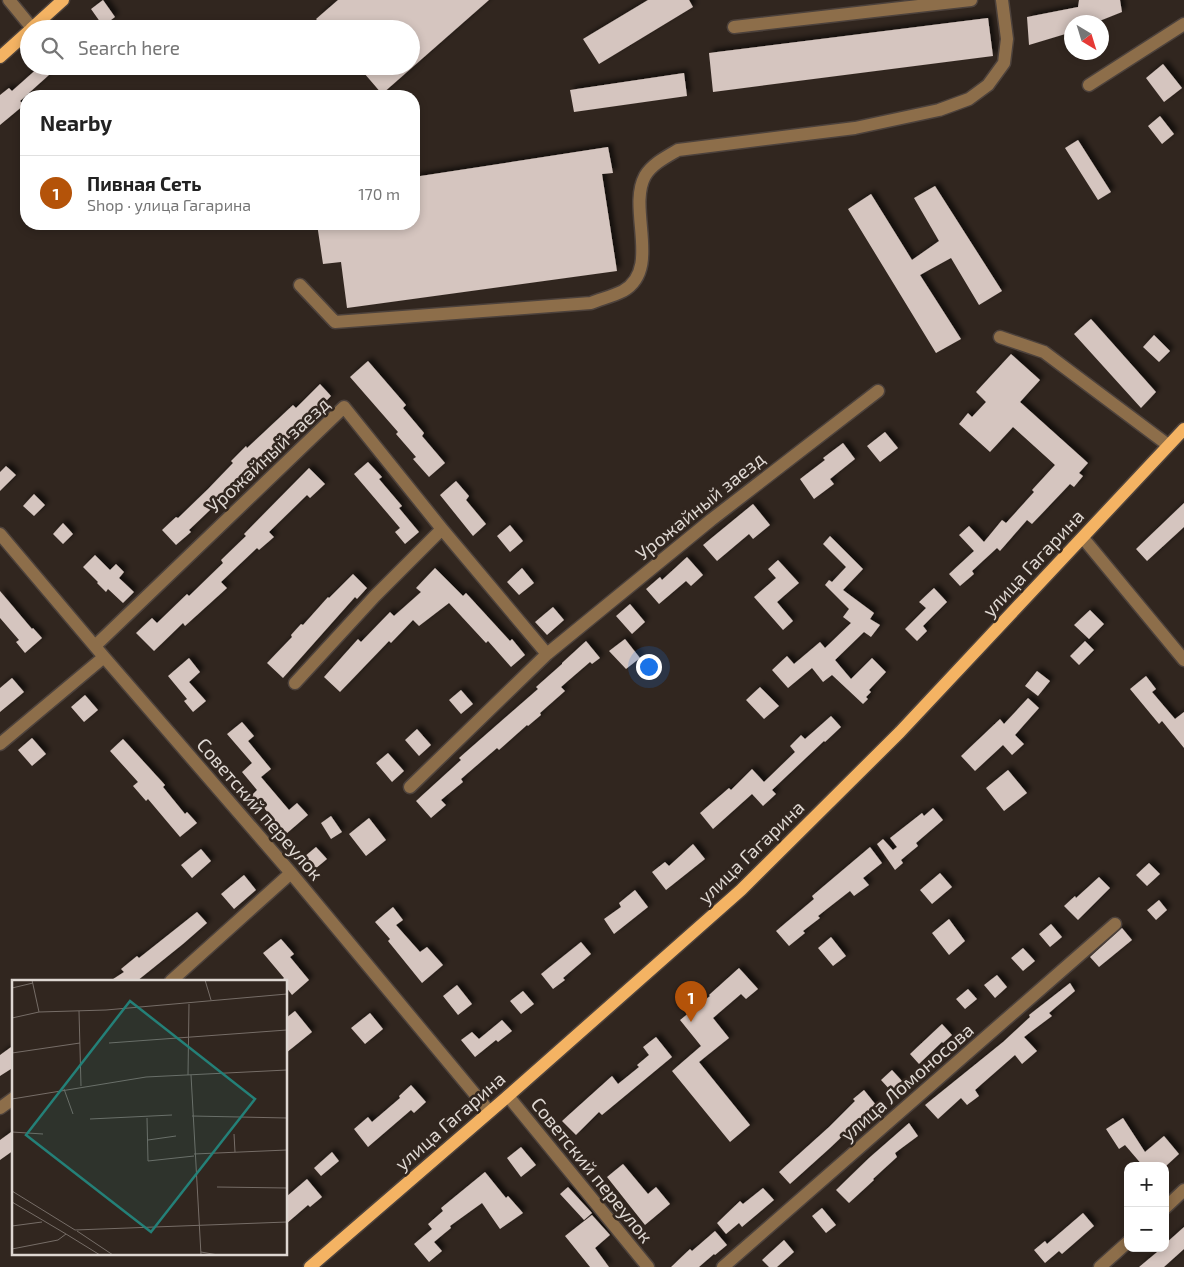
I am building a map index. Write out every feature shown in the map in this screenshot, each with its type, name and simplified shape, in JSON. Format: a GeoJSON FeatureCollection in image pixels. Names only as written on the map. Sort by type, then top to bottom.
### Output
{"type":"FeatureCollection","features":[{"type":"Feature","properties":{"kind":"main road"},"geometry":{"type":"LineString","coordinates":[[41,20],[63,0]]}},
{"type":"Feature","properties":{"kind":"main road"},"geometry":{"type":"LineString","coordinates":[[0,57],[20,39]]}},
{"type":"Feature","properties":{"kind":"main road","name":"улица Гагарина"},"geometry":{"type":"LineString","coordinates":[[310,1267],[508,1096],[748,883],[900,732],[1184,430]]}},
{"type":"Feature","properties":{"kind":"street"},"geometry":{"type":"LineString","coordinates":[[9,0],[24,20]]}},
{"type":"Feature","properties":{"kind":"street"},"geometry":{"type":"LineString","coordinates":[[734,27],[971,0]]}},
{"type":"Feature","properties":{"kind":"street"},"geometry":{"type":"LineString","coordinates":[[300,285],[335,322],[591,303],[624,291],[637,278],[642,264],[639,196],[645,176],[659,161],[678,150],[855,128],[940,110],[969,99],[988,84],[1004,63],[1007,39],[1002,0]]}},
{"type":"Feature","properties":{"kind":"street"},"geometry":{"type":"LineString","coordinates":[[1089,85],[1184,24]]}},
{"type":"Feature","properties":{"kind":"street"},"geometry":{"type":"LineString","coordinates":[[1000,337],[1044,352],[1168,445]]}},
{"type":"Feature","properties":{"kind":"street","name":"Урожайный заезд"},"geometry":{"type":"LineString","coordinates":[[410,787],[547,654],[711,520],[878,390]]}},
{"type":"Feature","properties":{"kind":"street","name":"Урожайный заезд"},"geometry":{"type":"LineString","coordinates":[[95,646],[344,407],[442,529],[547,654]]}},
{"type":"Feature","properties":{"kind":"street"},"geometry":{"type":"LineString","coordinates":[[295,683],[442,529]]}},
{"type":"Feature","properties":{"kind":"street","name":"Советский переулок"},"geometry":{"type":"LineString","coordinates":[[0,534],[290,873],[489,1111]]}},
{"type":"Feature","properties":{"kind":"street"},"geometry":{"type":"LineString","coordinates":[[1083,538],[1184,660]]}},
{"type":"Feature","properties":{"kind":"street"},"geometry":{"type":"LineString","coordinates":[[0,744],[104,657]]}},
{"type":"Feature","properties":{"kind":"street"},"geometry":{"type":"LineString","coordinates":[[172,980],[290,873]]}},
{"type":"Feature","properties":{"kind":"street","name":"улица Ломоносова"},"geometry":{"type":"LineString","coordinates":[[723,1267],[1116,924]]}},
{"type":"Feature","properties":{"kind":"street","name":"Советский переулок"},"geometry":{"type":"LineString","coordinates":[[508,1096],[648,1267]]}},
{"type":"Feature","properties":{"kind":"street"},"geometry":{"type":"LineString","coordinates":[[0,1108],[12,1099]]}},
{"type":"Feature","properties":{"kind":"street"},"geometry":{"type":"LineString","coordinates":[[1166,1207],[1184,1190]]}},
{"type":"Feature","properties":{"kind":"street"},"geometry":{"type":"LineString","coordinates":[[1100,1267],[1124,1246]]}},
{"type":"Feature","properties":{"kind":"building"},"geometry":{"type":"Polygon","coordinates":[[[103,0],[115,17],[111,20],[99,20],[91,9],[103,0]]]}},
{"type":"Feature","properties":{"kind":"building"},"geometry":{"type":"Polygon","coordinates":[[[338,0],[489,0],[420,61],[420,20],[316,19],[338,0]]]}},
{"type":"Feature","properties":{"kind":"building"},"geometry":{"type":"Polygon","coordinates":[[[648,0],[689,0],[693,7],[599,64],[583,39],[648,0]]]}},
{"type":"Feature","properties":{"kind":"building"},"geometry":{"type":"Polygon","coordinates":[[[1079,0],[1120,0],[1122,12],[1109,17],[1109,15],[1064,15],[1064,34],[1029,45],[1027,17],[1078,7],[1079,0]]]}},
{"type":"Feature","properties":{"kind":"building"},"geometry":{"type":"Polygon","coordinates":[[[988,18],[993,56],[713,92],[709,53],[988,18]]]}},
{"type":"Feature","properties":{"kind":"building"},"geometry":{"type":"Polygon","coordinates":[[[1163,64],[1182,88],[1164,102],[1146,78],[1163,64]]]}},
{"type":"Feature","properties":{"kind":"building"},"geometry":{"type":"Polygon","coordinates":[[[684,73],[687,96],[574,112],[570,90],[684,73]]]}},
{"type":"Feature","properties":{"kind":"building"},"geometry":{"type":"Polygon","coordinates":[[[30,75],[49,75],[32,90],[20,90],[20,108],[0,125],[0,95],[9,88],[12,91],[30,75]]]}},
{"type":"Feature","properties":{"kind":"building"},"geometry":{"type":"Polygon","coordinates":[[[366,75],[404,75],[387,90],[379,90],[366,75]]]}},
{"type":"Feature","properties":{"kind":"building"},"geometry":{"type":"Polygon","coordinates":[[[1160,116],[1174,134],[1162,144],[1148,126],[1160,116]]]}},
{"type":"Feature","properties":{"kind":"building"},"geometry":{"type":"Polygon","coordinates":[[[1078,140],[1111,192],[1098,200],[1065,148],[1078,140]]]}},
{"type":"Feature","properties":{"kind":"building"},"geometry":{"type":"Polygon","coordinates":[[[608,147],[613,173],[602,174],[617,271],[347,308],[341,262],[323,264],[318,230],[420,230],[420,176],[608,147]]]}},
{"type":"Feature","properties":{"kind":"building"},"geometry":{"type":"Polygon","coordinates":[[[935,186],[1002,291],[979,305],[951,258],[920,275],[961,339],[936,353],[848,209],[871,194],[912,260],[939,241],[914,198],[935,186]]]}},
{"type":"Feature","properties":{"kind":"building"},"geometry":{"type":"Polygon","coordinates":[[[1091,319],[1156,392],[1141,408],[1074,334],[1091,319]]]}},
{"type":"Feature","properties":{"kind":"building"},"geometry":{"type":"Polygon","coordinates":[[[1154,335],[1170,351],[1159,362],[1143,347],[1154,335]]]}},
{"type":"Feature","properties":{"kind":"building"},"geometry":{"type":"Polygon","coordinates":[[[1011,354],[1040,380],[1020,402],[1088,463],[1079,473],[1083,476],[1074,487],[1070,484],[1032,524],[1027,520],[1000,551],[997,548],[972,571],[974,574],[960,586],[949,574],[974,551],[959,535],[969,526],[984,542],[1002,520],[1006,523],[1055,465],[1013,427],[990,452],[959,424],[968,413],[972,417],[986,402],[976,392],[1011,354]]]}},
{"type":"Feature","properties":{"kind":"building"},"geometry":{"type":"Polygon","coordinates":[[[368,361],[406,405],[403,408],[424,433],[422,436],[445,463],[429,477],[413,459],[416,457],[396,434],[398,432],[350,377],[368,361]]]}},
{"type":"Feature","properties":{"kind":"building"},"geometry":{"type":"Polygon","coordinates":[[[320,384],[331,396],[295,433],[267,456],[189,530],[191,532],[176,545],[162,530],[176,517],[178,518],[208,489],[233,463],[231,461],[246,446],[247,448],[293,405],[296,408],[320,384]]]}},
{"type":"Feature","properties":{"kind":"building"},"geometry":{"type":"Polygon","coordinates":[[[885,432],[898,448],[880,462],[867,446],[885,432]]]}},
{"type":"Feature","properties":{"kind":"building"},"geometry":{"type":"Polygon","coordinates":[[[843,443],[855,459],[830,479],[834,484],[814,499],[800,479],[843,443]]]}},
{"type":"Feature","properties":{"kind":"building"},"geometry":{"type":"Polygon","coordinates":[[[368,462],[382,477],[379,479],[402,506],[399,508],[419,532],[405,544],[395,532],[400,528],[354,474],[368,462]]]}},
{"type":"Feature","properties":{"kind":"building"},"geometry":{"type":"Polygon","coordinates":[[[6,466],[16,475],[0,491],[0,472],[6,466]]]}},
{"type":"Feature","properties":{"kind":"building"},"geometry":{"type":"Polygon","coordinates":[[[309,468],[325,484],[310,498],[307,495],[269,532],[274,537],[259,550],[257,548],[221,582],[227,588],[185,626],[183,623],[154,651],[136,633],[152,618],[157,623],[187,594],[189,596],[223,563],[221,560],[246,536],[244,534],[309,468]]]}},
{"type":"Feature","properties":{"kind":"building"},"geometry":{"type":"Polygon","coordinates":[[[456,481],[469,496],[466,500],[486,524],[473,536],[440,495],[456,481]]]}},
{"type":"Feature","properties":{"kind":"building"},"geometry":{"type":"Polygon","coordinates":[[[34,494],[45,505],[34,516],[23,506],[34,494]]]}},
{"type":"Feature","properties":{"kind":"building"},"geometry":{"type":"Polygon","coordinates":[[[1184,503],[1184,527],[1147,561],[1136,549],[1184,503]]]}},
{"type":"Feature","properties":{"kind":"building"},"geometry":{"type":"Polygon","coordinates":[[[753,504],[770,525],[753,539],[749,534],[717,561],[703,545],[753,504]]]}},
{"type":"Feature","properties":{"kind":"building"},"geometry":{"type":"Polygon","coordinates":[[[63,523],[73,534],[63,544],[53,534],[63,523]]]}},
{"type":"Feature","properties":{"kind":"building"},"geometry":{"type":"Polygon","coordinates":[[[510,525],[523,541],[510,552],[497,536],[510,525]]]}},
{"type":"Feature","properties":{"kind":"building"},"geometry":{"type":"Polygon","coordinates":[[[830,536],[863,569],[843,590],[874,613],[870,619],[880,625],[871,637],[864,632],[835,660],[851,679],[872,658],[886,672],[869,690],[871,692],[866,697],[868,699],[863,704],[832,675],[823,682],[812,668],[788,688],[772,670],[787,656],[794,664],[820,642],[825,648],[851,623],[843,617],[849,609],[825,585],[829,580],[832,582],[846,567],[823,544],[830,536]]]}},
{"type":"Feature","properties":{"kind":"building"},"geometry":{"type":"Polygon","coordinates":[[[95,555],[110,570],[116,564],[124,572],[119,578],[134,592],[123,603],[108,589],[106,592],[83,567],[95,555]]]}},
{"type":"Feature","properties":{"kind":"building"},"geometry":{"type":"Polygon","coordinates":[[[687,557],[703,575],[691,586],[686,581],[659,604],[646,589],[660,577],[662,580],[687,557]]]}},
{"type":"Feature","properties":{"kind":"building"},"geometry":{"type":"Polygon","coordinates":[[[778,560],[799,583],[777,602],[793,621],[783,630],[754,597],[776,578],[768,569],[778,560]]]}},
{"type":"Feature","properties":{"kind":"building"},"geometry":{"type":"Polygon","coordinates":[[[435,568],[463,596],[466,593],[510,641],[512,639],[525,655],[511,667],[488,641],[486,643],[449,603],[419,626],[413,620],[391,643],[389,641],[340,692],[324,677],[358,639],[361,642],[390,612],[394,616],[421,592],[416,588],[435,568]]]}},
{"type":"Feature","properties":{"kind":"building"},"geometry":{"type":"Polygon","coordinates":[[[522,568],[534,583],[519,595],[507,582],[522,568]]]}},
{"type":"Feature","properties":{"kind":"building"},"geometry":{"type":"Polygon","coordinates":[[[353,574],[367,588],[357,599],[355,597],[283,678],[267,663],[292,637],[291,635],[301,624],[303,625],[328,597],[353,574]]]}},
{"type":"Feature","properties":{"kind":"building"},"geometry":{"type":"Polygon","coordinates":[[[934,588],[947,602],[923,626],[927,631],[917,641],[905,629],[926,608],[919,602],[934,588]]]}},
{"type":"Feature","properties":{"kind":"building"},"geometry":{"type":"Polygon","coordinates":[[[0,591],[42,638],[25,653],[16,642],[19,640],[0,618],[0,591]]]}},
{"type":"Feature","properties":{"kind":"building"},"geometry":{"type":"Polygon","coordinates":[[[630,604],[645,622],[632,634],[616,616],[630,604]]]}},
{"type":"Feature","properties":{"kind":"building"},"geometry":{"type":"Polygon","coordinates":[[[553,607],[564,620],[547,635],[535,622],[553,607]]]}},
{"type":"Feature","properties":{"kind":"building"},"geometry":{"type":"Polygon","coordinates":[[[1090,610],[1104,624],[1089,639],[1074,625],[1090,610]]]}},
{"type":"Feature","properties":{"kind":"building"},"geometry":{"type":"Polygon","coordinates":[[[625,639],[640,658],[626,669],[609,651],[625,639]]]}},
{"type":"Feature","properties":{"kind":"building"},"geometry":{"type":"Polygon","coordinates":[[[586,641],[600,658],[592,664],[590,662],[561,687],[565,691],[540,713],[541,715],[499,750],[497,748],[461,779],[463,782],[441,800],[446,805],[431,818],[416,801],[461,760],[459,758],[538,689],[536,687],[586,641]]]}},
{"type":"Feature","properties":{"kind":"building"},"geometry":{"type":"Polygon","coordinates":[[[1085,641],[1094,650],[1079,665],[1070,656],[1085,641]]]}},
{"type":"Feature","properties":{"kind":"building"},"geometry":{"type":"Polygon","coordinates":[[[189,658],[200,672],[189,682],[206,701],[193,712],[184,701],[187,699],[168,676],[189,658]]]}},
{"type":"Feature","properties":{"kind":"building"},"geometry":{"type":"Polygon","coordinates":[[[1037,671],[1050,681],[1038,696],[1025,686],[1037,671]]]}},
{"type":"Feature","properties":{"kind":"building"},"geometry":{"type":"Polygon","coordinates":[[[1146,676],[1156,689],[1152,692],[1175,719],[1184,712],[1184,748],[1162,721],[1159,724],[1130,689],[1146,676]]]}},
{"type":"Feature","properties":{"kind":"building"},"geometry":{"type":"Polygon","coordinates":[[[12,678],[24,692],[0,712],[0,688],[12,678]]]}},
{"type":"Feature","properties":{"kind":"building"},"geometry":{"type":"Polygon","coordinates":[[[760,687],[779,706],[764,719],[746,700],[760,687]]]}},
{"type":"Feature","properties":{"kind":"building"},"geometry":{"type":"Polygon","coordinates":[[[461,690],[473,704],[461,714],[449,700],[461,690]]]}},
{"type":"Feature","properties":{"kind":"building"},"geometry":{"type":"Polygon","coordinates":[[[85,695],[98,710],[84,722],[71,707],[85,695]]]}},
{"type":"Feature","properties":{"kind":"building"},"geometry":{"type":"Polygon","coordinates":[[[1028,698],[1039,708],[1015,735],[1024,744],[1012,755],[1003,745],[975,771],[961,756],[1000,719],[1004,724],[1028,698]]]}},
{"type":"Feature","properties":{"kind":"building"},"geometry":{"type":"Polygon","coordinates":[[[831,716],[841,727],[772,790],[776,794],[763,806],[752,794],[713,829],[700,813],[729,788],[731,790],[752,769],[764,782],[795,752],[790,746],[801,735],[805,739],[831,716]]]}},
{"type":"Feature","properties":{"kind":"building"},"geometry":{"type":"Polygon","coordinates":[[[242,722],[254,736],[248,741],[271,769],[261,777],[289,810],[297,803],[308,815],[286,834],[264,808],[260,811],[249,798],[257,790],[242,772],[252,763],[227,734],[242,722]]]}},
{"type":"Feature","properties":{"kind":"building"},"geometry":{"type":"Polygon","coordinates":[[[417,729],[431,745],[419,756],[405,740],[417,729]]]}},
{"type":"Feature","properties":{"kind":"building"},"geometry":{"type":"Polygon","coordinates":[[[32,738],[46,754],[32,766],[18,750],[32,738]]]}},
{"type":"Feature","properties":{"kind":"building"},"geometry":{"type":"Polygon","coordinates":[[[123,739],[165,785],[163,787],[185,814],[187,812],[197,823],[180,837],[148,799],[146,801],[133,786],[138,782],[110,751],[123,739]]]}},
{"type":"Feature","properties":{"kind":"building"},"geometry":{"type":"Polygon","coordinates":[[[388,753],[404,771],[392,782],[376,763],[388,753]]]}},
{"type":"Feature","properties":{"kind":"building"},"geometry":{"type":"Polygon","coordinates":[[[1008,770],[1027,793],[1004,811],[986,788],[1008,770]]]}},
{"type":"Feature","properties":{"kind":"building"},"geometry":{"type":"Polygon","coordinates":[[[933,808],[943,820],[916,843],[918,846],[901,860],[903,863],[895,870],[877,844],[883,839],[893,850],[897,847],[890,838],[922,813],[924,816],[933,808]]]}},
{"type":"Feature","properties":{"kind":"building"},"geometry":{"type":"Polygon","coordinates":[[[331,816],[342,832],[331,839],[321,823],[331,816]]]}},
{"type":"Feature","properties":{"kind":"building"},"geometry":{"type":"Polygon","coordinates":[[[369,818],[386,840],[366,856],[349,834],[369,818]]]}},
{"type":"Feature","properties":{"kind":"building"},"geometry":{"type":"Polygon","coordinates":[[[693,844],[705,859],[666,890],[652,872],[665,862],[669,866],[693,844]]]}},
{"type":"Feature","properties":{"kind":"building"},"geometry":{"type":"Polygon","coordinates":[[[316,847],[327,859],[315,869],[304,857],[316,847]]]}},
{"type":"Feature","properties":{"kind":"building"},"geometry":{"type":"Polygon","coordinates":[[[870,847],[882,863],[863,878],[869,885],[854,896],[850,891],[818,916],[820,918],[803,931],[805,933],[789,946],[776,931],[814,899],[812,896],[870,847]]]}},
{"type":"Feature","properties":{"kind":"building"},"geometry":{"type":"Polygon","coordinates":[[[201,849],[211,861],[192,878],[181,865],[201,849]]]}},
{"type":"Feature","properties":{"kind":"building"},"geometry":{"type":"Polygon","coordinates":[[[1149,863],[1160,874],[1147,886],[1136,875],[1149,863]]]}},
{"type":"Feature","properties":{"kind":"building"},"geometry":{"type":"Polygon","coordinates":[[[940,873],[952,887],[932,904],[920,890],[940,873]]]}},
{"type":"Feature","properties":{"kind":"building"},"geometry":{"type":"Polygon","coordinates":[[[244,875],[256,890],[234,909],[221,894],[244,875]]]}},
{"type":"Feature","properties":{"kind":"building"},"geometry":{"type":"Polygon","coordinates":[[[1099,877],[1110,888],[1078,920],[1064,906],[1099,877]]]}},
{"type":"Feature","properties":{"kind":"building"},"geometry":{"type":"Polygon","coordinates":[[[635,890],[648,907],[614,934],[604,919],[621,907],[619,903],[635,890]]]}},
{"type":"Feature","properties":{"kind":"building"},"geometry":{"type":"Polygon","coordinates":[[[1159,900],[1167,910],[1156,920],[1147,910],[1159,900]]]}},
{"type":"Feature","properties":{"kind":"building"},"geometry":{"type":"Polygon","coordinates":[[[393,907],[403,920],[396,925],[420,952],[427,947],[443,965],[422,983],[388,941],[390,939],[375,922],[393,907]]]}},
{"type":"Feature","properties":{"kind":"building"},"geometry":{"type":"Polygon","coordinates":[[[197,912],[207,923],[138,980],[112,980],[124,972],[121,969],[137,956],[139,958],[197,912]]]}},
{"type":"Feature","properties":{"kind":"building"},"geometry":{"type":"Polygon","coordinates":[[[949,919],[965,941],[949,955],[932,933],[949,919]]]}},
{"type":"Feature","properties":{"kind":"building"},"geometry":{"type":"Polygon","coordinates":[[[1051,924],[1062,937],[1050,947],[1039,934],[1051,924]]]}},
{"type":"Feature","properties":{"kind":"building"},"geometry":{"type":"Polygon","coordinates":[[[1122,928],[1132,940],[1099,967],[1090,957],[1122,928]]]}},
{"type":"Feature","properties":{"kind":"building"},"geometry":{"type":"Polygon","coordinates":[[[831,937],[846,956],[833,966],[818,948],[831,937]]]}},
{"type":"Feature","properties":{"kind":"building"},"geometry":{"type":"Polygon","coordinates":[[[281,939],[294,954],[290,957],[309,980],[292,995],[288,990],[288,980],[282,980],[284,978],[263,953],[281,939]]]}},
{"type":"Feature","properties":{"kind":"building"},"geometry":{"type":"Polygon","coordinates":[[[581,942],[591,954],[563,978],[565,980],[553,989],[541,974],[581,942]]]}},
{"type":"Feature","properties":{"kind":"building"},"geometry":{"type":"Polygon","coordinates":[[[1023,948],[1035,961],[1023,971],[1011,958],[1023,948]]]}},
{"type":"Feature","properties":{"kind":"building"},"geometry":{"type":"Polygon","coordinates":[[[739,968],[758,989],[746,999],[741,994],[713,1018],[729,1038],[699,1062],[750,1125],[730,1142],[672,1071],[701,1046],[680,1020],[710,996],[739,968]]]}},
{"type":"Feature","properties":{"kind":"building"},"geometry":{"type":"Polygon","coordinates":[[[997,975],[1007,987],[995,998],[984,985],[997,975]]]}},
{"type":"Feature","properties":{"kind":"building"},"geometry":{"type":"Polygon","coordinates":[[[1070,983],[1075,991],[1049,1013],[1052,1016],[1024,1037],[1037,1051],[1022,1064],[1015,1055],[975,1090],[979,1096],[967,1105],[961,1098],[938,1119],[925,1105],[1003,1042],[1030,1017],[1029,1015],[1070,983]]]}},
{"type":"Feature","properties":{"kind":"building"},"geometry":{"type":"Polygon","coordinates":[[[457,985],[472,1004],[458,1015],[443,996],[457,985]]]}},
{"type":"Feature","properties":{"kind":"building"},"geometry":{"type":"Polygon","coordinates":[[[968,989],[977,999],[965,1009],[956,999],[968,989]]]}},
{"type":"Feature","properties":{"kind":"building"},"geometry":{"type":"Polygon","coordinates":[[[523,991],[534,1004],[521,1014],[510,1001],[523,991]]]}},
{"type":"Feature","properties":{"kind":"building"},"geometry":{"type":"Polygon","coordinates":[[[295,1011],[312,1032],[288,1051],[288,1016],[295,1011]]]}},
{"type":"Feature","properties":{"kind":"building"},"geometry":{"type":"Polygon","coordinates":[[[370,1013],[383,1029],[365,1044],[351,1028],[370,1013]]]}},
{"type":"Feature","properties":{"kind":"building"},"geometry":{"type":"Polygon","coordinates":[[[502,1020],[512,1031],[498,1042],[496,1040],[475,1057],[461,1040],[472,1032],[479,1039],[502,1020]]]}},
{"type":"Feature","properties":{"kind":"building"},"geometry":{"type":"Polygon","coordinates":[[[942,1024],[952,1035],[919,1064],[910,1054],[942,1024]]]}},
{"type":"Feature","properties":{"kind":"building"},"geometry":{"type":"Polygon","coordinates":[[[656,1037],[672,1057],[602,1115],[599,1112],[576,1135],[562,1121],[612,1076],[618,1084],[639,1067],[637,1065],[649,1055],[643,1047],[656,1037]]]}},
{"type":"Feature","properties":{"kind":"building"},"geometry":{"type":"Polygon","coordinates":[[[12,1046],[12,1068],[0,1076],[0,1055],[12,1046]]]}},
{"type":"Feature","properties":{"kind":"building"},"geometry":{"type":"Polygon","coordinates":[[[892,1070],[902,1081],[891,1091],[881,1080],[892,1070]]]}},
{"type":"Feature","properties":{"kind":"building"},"geometry":{"type":"Polygon","coordinates":[[[411,1085],[426,1102],[414,1113],[411,1110],[368,1147],[354,1129],[368,1117],[372,1122],[400,1098],[399,1096],[411,1085]]]}},
{"type":"Feature","properties":{"kind":"building"},"geometry":{"type":"Polygon","coordinates":[[[864,1090],[876,1105],[790,1184],[779,1172],[829,1127],[855,1101],[853,1099],[864,1090]]]}},
{"type":"Feature","properties":{"kind":"building"},"geometry":{"type":"Polygon","coordinates":[[[1123,1118],[1145,1152],[1164,1136],[1179,1154],[1169,1163],[1140,1162],[1125,1145],[1119,1149],[1106,1129],[1123,1118]]]}},
{"type":"Feature","properties":{"kind":"building"},"geometry":{"type":"Polygon","coordinates":[[[909,1123],[918,1136],[895,1153],[897,1157],[849,1203],[836,1190],[909,1123]]]}},
{"type":"Feature","properties":{"kind":"building"},"geometry":{"type":"Polygon","coordinates":[[[12,1131],[12,1151],[0,1160],[0,1140],[12,1131]]]}},
{"type":"Feature","properties":{"kind":"building"},"geometry":{"type":"Polygon","coordinates":[[[521,1147],[536,1165],[521,1177],[507,1158],[521,1147]]]}},
{"type":"Feature","properties":{"kind":"building"},"geometry":{"type":"Polygon","coordinates":[[[332,1152],[339,1161],[321,1176],[314,1168],[332,1152]]]}},
{"type":"Feature","properties":{"kind":"building"},"geometry":{"type":"Polygon","coordinates":[[[623,1164],[648,1194],[656,1187],[670,1204],[645,1225],[607,1177],[623,1164]]]}},
{"type":"Feature","properties":{"kind":"building"},"geometry":{"type":"Polygon","coordinates":[[[485,1172],[506,1198],[508,1196],[523,1213],[500,1229],[482,1203],[450,1226],[451,1228],[434,1242],[442,1251],[429,1262],[414,1244],[432,1229],[428,1224],[443,1211],[441,1208],[485,1172]]]}},
{"type":"Feature","properties":{"kind":"building"},"geometry":{"type":"Polygon","coordinates":[[[307,1179],[322,1197],[310,1207],[308,1205],[288,1222],[288,1195],[307,1179]]]}},
{"type":"Feature","properties":{"kind":"building"},"geometry":{"type":"Polygon","coordinates":[[[568,1187],[592,1213],[584,1220],[560,1194],[568,1187]]]}},
{"type":"Feature","properties":{"kind":"building"},"geometry":{"type":"Polygon","coordinates":[[[763,1188],[774,1200],[742,1227],[739,1223],[726,1234],[717,1223],[740,1201],[743,1204],[763,1188]]]}},
{"type":"Feature","properties":{"kind":"building"},"geometry":{"type":"Polygon","coordinates":[[[822,1208],[836,1225],[826,1233],[812,1216],[822,1208]]]}},
{"type":"Feature","properties":{"kind":"building"},"geometry":{"type":"Polygon","coordinates":[[[1083,1213],[1094,1226],[1062,1254],[1059,1251],[1045,1263],[1034,1250],[1045,1241],[1047,1244],[1083,1213]]]}},
{"type":"Feature","properties":{"kind":"building"},"geometry":{"type":"Polygon","coordinates":[[[592,1215],[610,1235],[595,1248],[609,1267],[590,1267],[565,1236],[592,1215]]]}},
{"type":"Feature","properties":{"kind":"building"},"geometry":{"type":"Polygon","coordinates":[[[1184,1227],[1184,1249],[1164,1267],[1139,1267],[1157,1252],[1169,1252],[1169,1240],[1184,1227]]]}},
{"type":"Feature","properties":{"kind":"building"},"geometry":{"type":"Polygon","coordinates":[[[715,1231],[727,1245],[715,1255],[699,1267],[671,1267],[690,1249],[692,1251],[715,1231]]]}},
{"type":"Feature","properties":{"kind":"building"},"geometry":{"type":"Polygon","coordinates":[[[784,1240],[794,1252],[777,1267],[769,1267],[762,1260],[784,1240]]]}},
{"type":"Feature","properties":{"kind":"place","name":"Пивная Сеть"},"geometry":{"type":"Point","coordinates":[691,1022]}}]}
